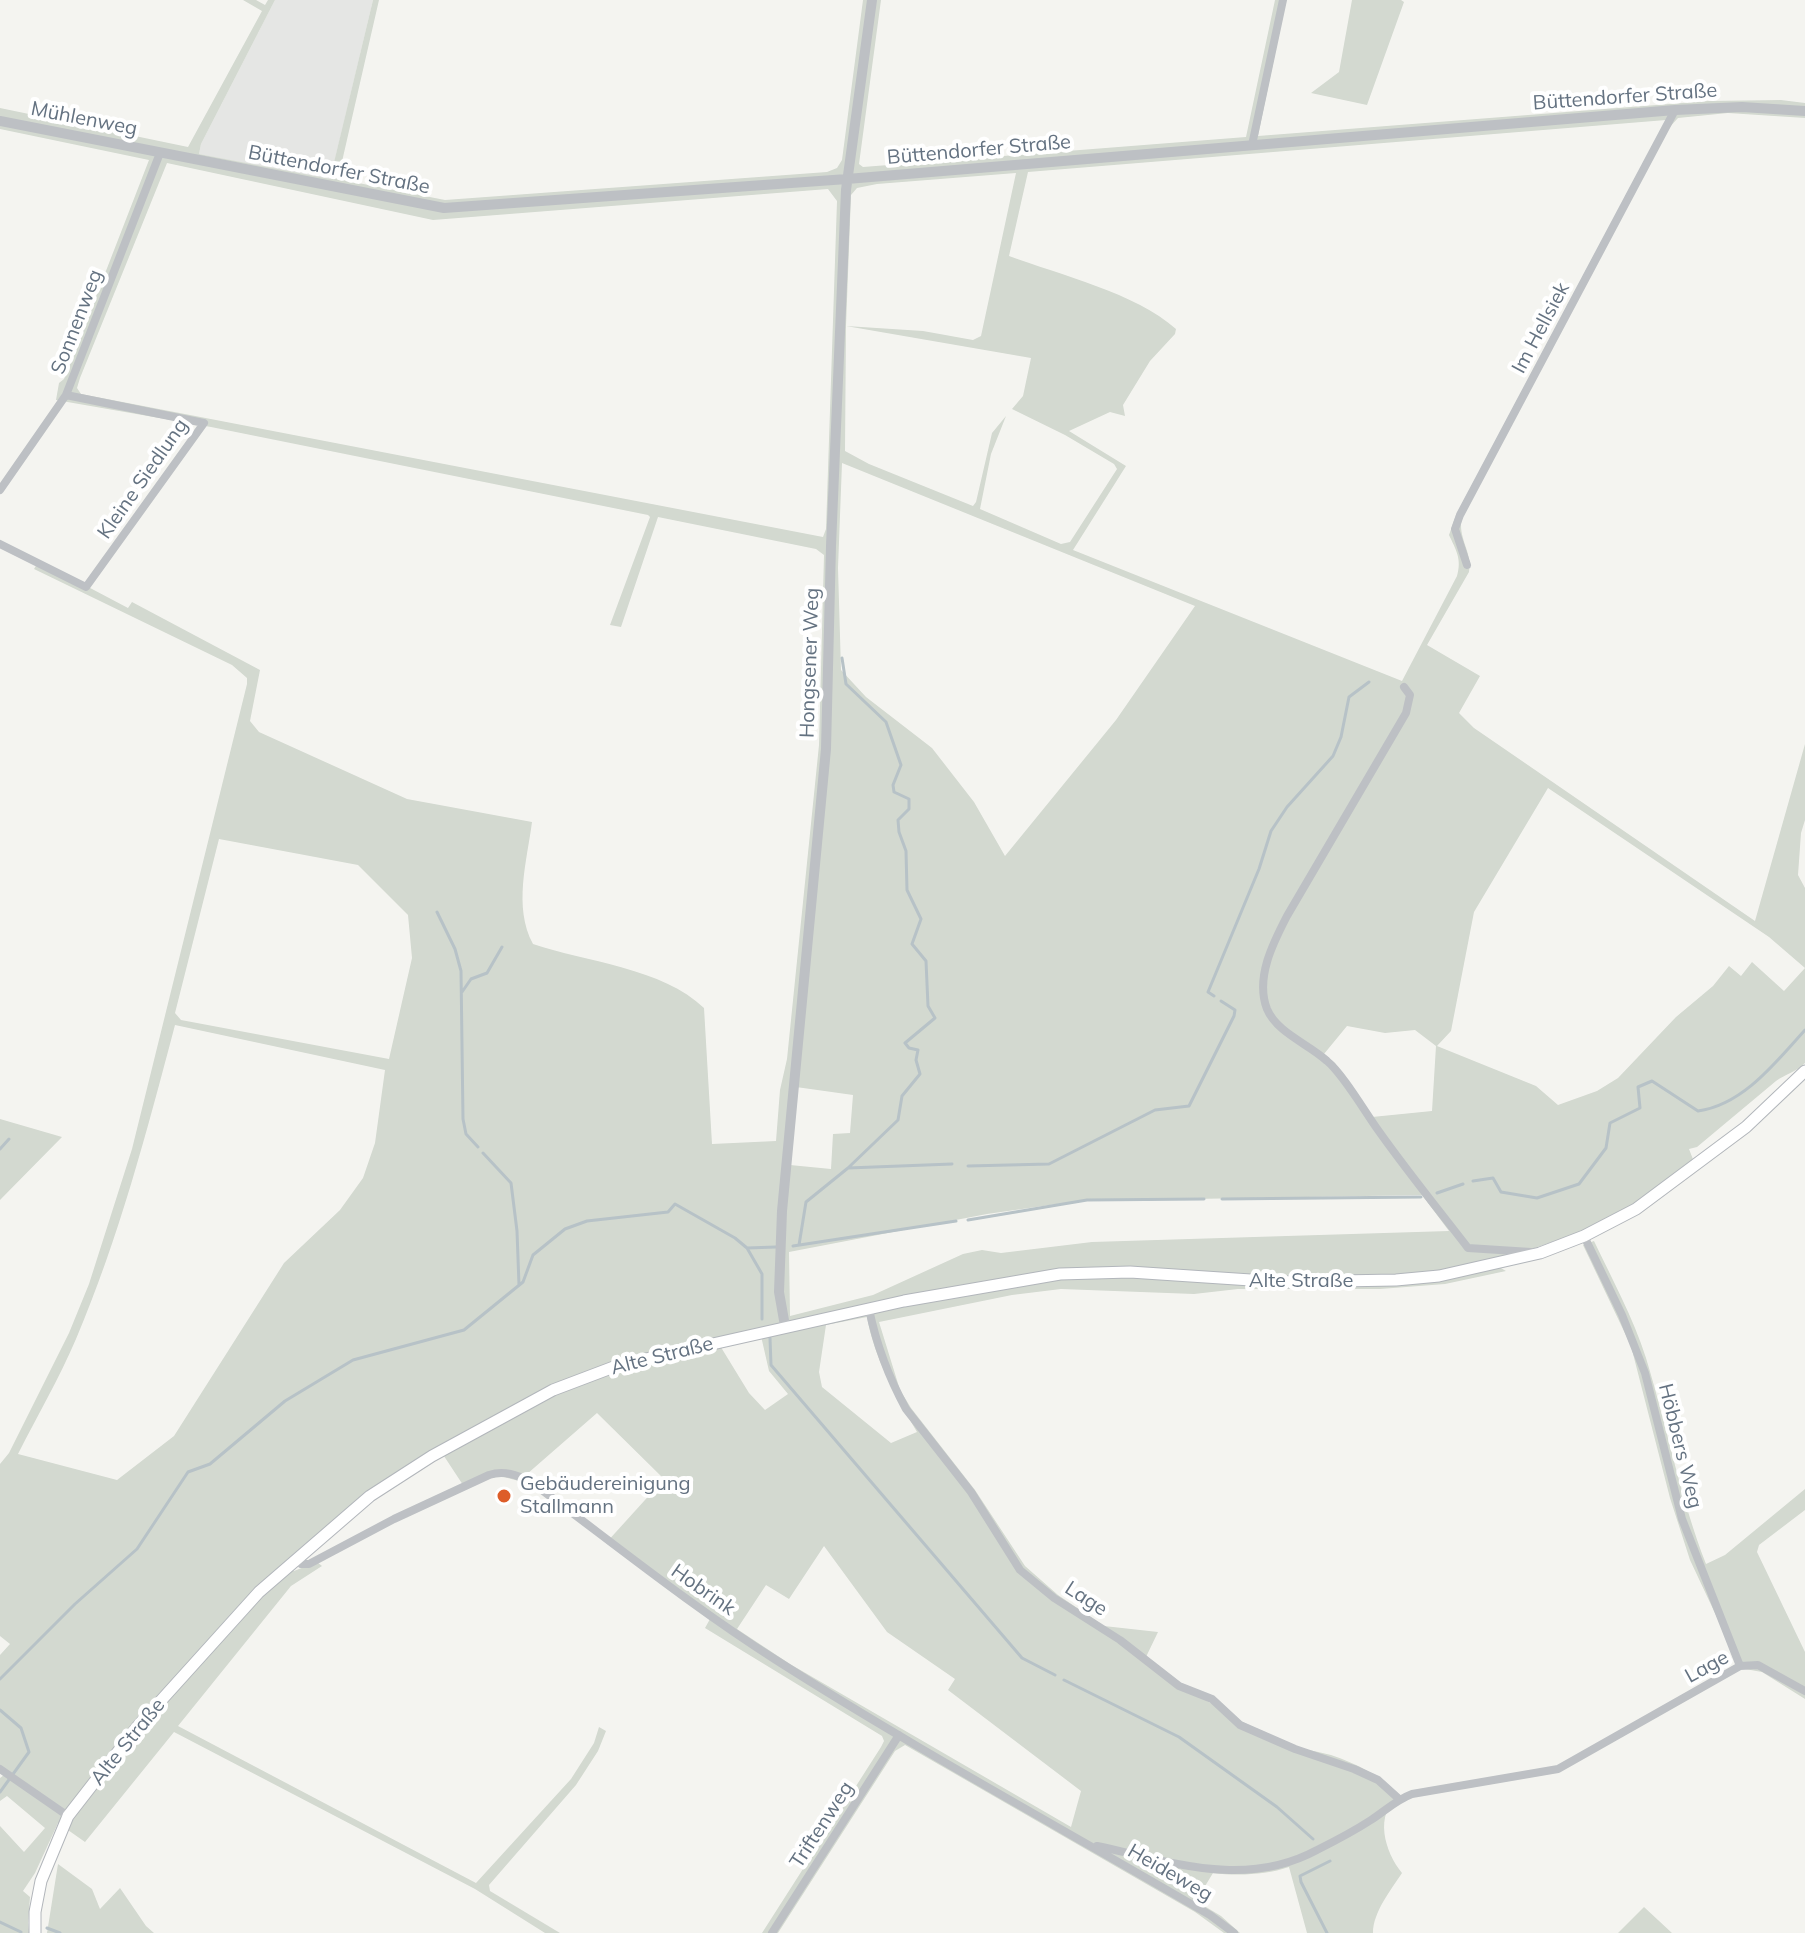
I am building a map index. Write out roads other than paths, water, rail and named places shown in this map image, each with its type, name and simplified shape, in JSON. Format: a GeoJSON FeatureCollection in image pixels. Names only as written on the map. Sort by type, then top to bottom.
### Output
{"type":"FeatureCollection","features":[{"type":"Feature","properties":{"kind":"main road","name":"Alte Straße"},"geometry":{"type":"LineString","coordinates":[[35,1933],[35,1912],[41,1881],[68,1816],[138,1726],[259,1592],[370,1496],[432,1456],[553,1390],[619,1365],[785,1326],[1060,1274],[1130,1272],[1281,1282],[1396,1280],[1439,1276],[1540,1253],[1584,1236],[1636,1209],[1710,1156],[1805,1071]]}},
{"type":"Feature","properties":{"kind":"street","name":"Hongsener Weg"},"geometry":{"type":"LineString","coordinates":[[785,1326],[779,1292],[782,1211],[826,749],[831,546],[847,179],[872,0]]}},
{"type":"Feature","properties":{"kind":"street"},"geometry":{"type":"LineString","coordinates":[[1252,145],[1283,0]]}},
{"type":"Feature","properties":{"kind":"street","name":"Büttendorfer Straße"},"geometry":{"type":"LineString","coordinates":[[160,153],[444,208],[847,179],[1675,110],[1742,107],[1805,111]]}},
{"type":"Feature","properties":{"kind":"street","name":"Im Hellsiek"},"geometry":{"type":"LineString","coordinates":[[1467,565],[1455,529],[1460,515],[1675,110]]}},
{"type":"Feature","properties":{"kind":"street","name":"Mühlenweg"},"geometry":{"type":"LineString","coordinates":[[0,121],[160,153]]}},
{"type":"Feature","properties":{"kind":"street","name":"Sonnenweg"},"geometry":{"type":"LineString","coordinates":[[0,490],[66,395],[160,153]]}},
{"type":"Feature","properties":{"kind":"street","name":"Kleine Siedlung"},"geometry":{"type":"LineString","coordinates":[[0,544],[86,587],[204,423],[66,395]]}},
{"type":"Feature","properties":{"kind":"street","name":"Alte Straße"},"geometry":{"type":"LineString","coordinates":[[1404,687],[1410,695],[1406,713],[1271,947],[1263,992],[1274,1021],[1329,1062],[1468,1248],[1540,1253]]}},
{"type":"Feature","properties":{"kind":"street","name":"Höbbers Weg"},"geometry":{"type":"LineString","coordinates":[[1584,1236],[1622,1315],[1645,1373],[1682,1519],[1740,1666]]}},
{"type":"Feature","properties":{"kind":"street","name":"Lage"},"geometry":{"type":"LineString","coordinates":[[869,1309],[874,1331],[906,1409],[971,1492],[1020,1570],[1054,1598],[1120,1640],[1179,1686],[1212,1699],[1240,1725],[1378,1780],[1399,1799]]}},
{"type":"Feature","properties":{"kind":"street","name":"Hobrink"},"geometry":{"type":"LineString","coordinates":[[297,1559],[301,1564],[309,1564],[394,1519],[489,1475],[500,1472],[519,1476],[774,1660],[1089,1844]]}},
{"type":"Feature","properties":{"kind":"street","name":"Lage"},"geometry":{"type":"LineString","coordinates":[[1089,1844],[1186,1866],[1231,1872],[1275,1868],[1314,1852],[1412,1794],[1558,1769],[1740,1666],[1758,1665],[1805,1691]]}},
{"type":"Feature","properties":{"kind":"street","name":"Triftenweg"},"geometry":{"type":"LineString","coordinates":[[772,1933],[899,1735]]}},
{"type":"Feature","properties":{"kind":"street"},"geometry":{"type":"LineString","coordinates":[[0,1769],[68,1816]]}},
{"type":"Feature","properties":{"kind":"street","name":"Heideweg"},"geometry":{"type":"LineString","coordinates":[[1089,1844],[1210,1915],[1234,1933]]}},
{"type":"Feature","properties":{"kind":"waterway"},"geometry":{"type":"LineString","coordinates":[[842,658],[846,684],[886,722],[901,765],[893,785],[894,792],[909,799],[909,809],[898,820],[899,832],[906,851],[907,890],[921,919],[912,944],[926,961],[928,1006],[935,1018],[905,1043],[909,1048],[918,1050],[916,1060],[920,1074],[902,1096],[898,1120],[848,1168]]}},
{"type":"Feature","properties":{"kind":"waterway"},"geometry":{"type":"LineString","coordinates":[[1214,996],[1208,992],[1259,869],[1271,831],[1287,807],[1333,756],[1341,737],[1349,697],[1369,682]]}},
{"type":"Feature","properties":{"kind":"waterway"},"geometry":{"type":"LineString","coordinates":[[437,912],[455,949],[461,971],[463,1119],[466,1134],[478,1147]]}},
{"type":"Feature","properties":{"kind":"waterway"},"geometry":{"type":"LineString","coordinates":[[462,992],[471,979],[487,973],[502,947]]}},
{"type":"Feature","properties":{"kind":"waterway"},"geometry":{"type":"LineString","coordinates":[[968,1166],[1049,1164],[1155,1110],[1189,1106],[1234,1016],[1235,1010],[1221,1001]]}},
{"type":"Feature","properties":{"kind":"waterway"},"geometry":{"type":"LineString","coordinates":[[1473,1181],[1493,1178],[1501,1192],[1537,1198],[1579,1184],[1606,1148],[1610,1123],[1640,1108],[1638,1087],[1652,1081],[1698,1111],[1714,1107],[1730,1100],[1758,1080],[1805,1030]]}},
{"type":"Feature","properties":{"kind":"waterway"},"geometry":{"type":"LineString","coordinates":[[0,1149],[9,1139]]}},
{"type":"Feature","properties":{"kind":"waterway"},"geometry":{"type":"LineString","coordinates":[[483,1153],[511,1183],[519,1285]]}},
{"type":"Feature","properties":{"kind":"waterway"},"geometry":{"type":"LineString","coordinates":[[799,1245],[806,1202],[848,1168],[952,1164]]}},
{"type":"Feature","properties":{"kind":"waterway"},"geometry":{"type":"LineString","coordinates":[[1437,1193],[1463,1184]]}},
{"type":"Feature","properties":{"kind":"waterway"},"geometry":{"type":"LineString","coordinates":[[1222,1199],[1421,1197]]}},
{"type":"Feature","properties":{"kind":"waterway"},"geometry":{"type":"LineString","coordinates":[[968,1220],[1087,1200],[1204,1199]]}},
{"type":"Feature","properties":{"kind":"waterway"},"geometry":{"type":"LineString","coordinates":[[0,1679],[75,1604],[137,1549],[188,1472],[210,1464],[285,1401],[353,1360],[464,1330],[523,1282],[533,1255],[565,1229],[587,1221],[668,1212],[675,1204],[747,1248],[776,1247]]}},
{"type":"Feature","properties":{"kind":"waterway"},"geometry":{"type":"LineString","coordinates":[[793,1246],[956,1221]]}},
{"type":"Feature","properties":{"kind":"waterway"},"geometry":{"type":"LineString","coordinates":[[747,1248],[762,1274],[762,1319]]}},
{"type":"Feature","properties":{"kind":"waterway"},"geometry":{"type":"LineString","coordinates":[[770,1338],[771,1365],[1022,1658],[1055,1675]]}},
{"type":"Feature","properties":{"kind":"waterway"},"geometry":{"type":"LineString","coordinates":[[1064,1680],[1179,1737],[1277,1807],[1313,1839]]}},
{"type":"Feature","properties":{"kind":"waterway"},"geometry":{"type":"LineString","coordinates":[[0,1710],[21,1728],[29,1752],[0,1792]]}},
{"type":"Feature","properties":{"kind":"waterway"},"geometry":{"type":"LineString","coordinates":[[1327,1933],[1300,1876],[1330,1861]]}},
{"type":"Feature","properties":{"kind":"waterway"},"geometry":{"type":"LineString","coordinates":[[0,1922],[21,1932]]}},
{"type":"Feature","properties":{"kind":"waterway"},"geometry":{"type":"LineString","coordinates":[[47,1928],[60,1933]]}},
{"type":"Feature","properties":{"kind":"place","name":"Gebäudereinigung Stallmann"},"geometry":{"type":"Point","coordinates":[504,1496]}}]}
